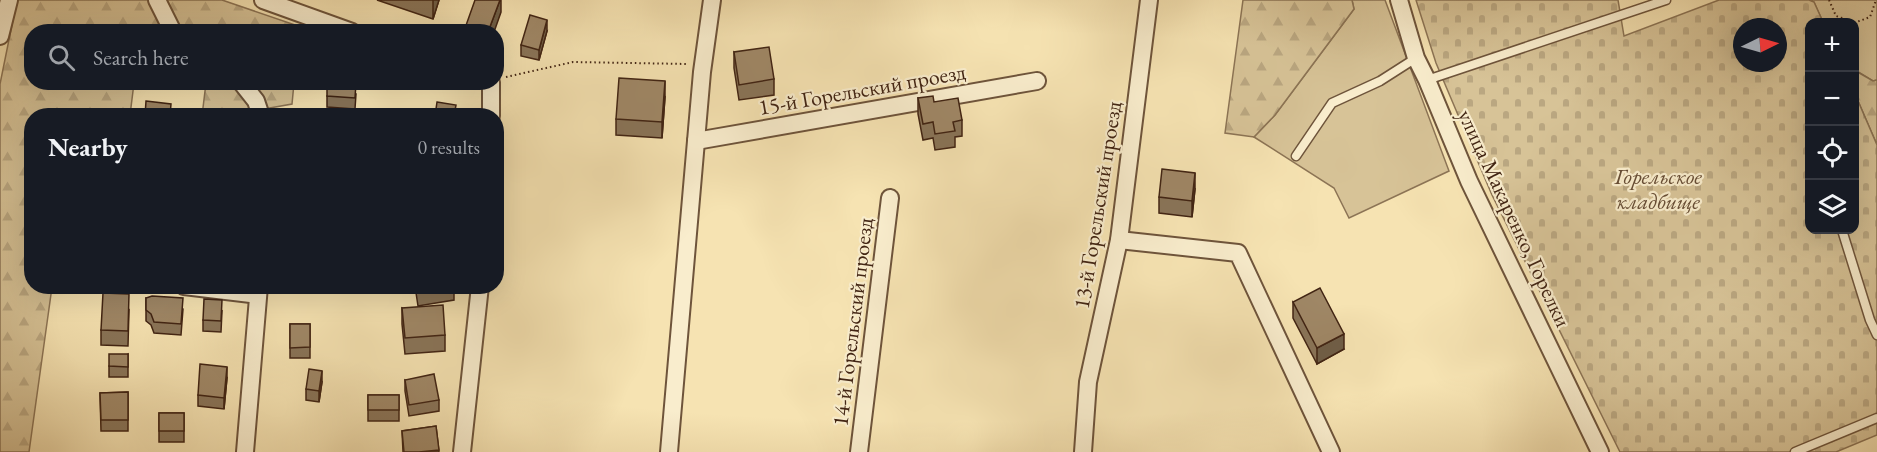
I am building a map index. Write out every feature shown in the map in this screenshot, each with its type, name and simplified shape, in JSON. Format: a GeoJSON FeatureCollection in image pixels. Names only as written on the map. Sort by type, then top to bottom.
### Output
{"type":"FeatureCollection","features":[{"type":"Feature","properties":{"kind":"street"},"geometry":{"type":"LineString","coordinates":[[0,36],[9,0]]}},
{"type":"Feature","properties":{"kind":"street"},"geometry":{"type":"LineString","coordinates":[[157,0],[169,24]]}},
{"type":"Feature","properties":{"kind":"street"},"geometry":{"type":"LineString","coordinates":[[263,0],[330,24]]}},
{"type":"Feature","properties":{"kind":"street"},"geometry":{"type":"LineString","coordinates":[[669,452],[703,64],[712,0]]}},
{"type":"Feature","properties":{"kind":"street","name":"13-й Горельский проезд"},"geometry":{"type":"LineString","coordinates":[[1083,452],[1088,382],[1119,240],[1149,0]]}},
{"type":"Feature","properties":{"kind":"street","name":"улица Макаренко, Горелки"},"geometry":{"type":"LineString","coordinates":[[1399,0],[1416,58],[1469,180],[1600,452]]}},
{"type":"Feature","properties":{"kind":"street","name":"15-й Горельский проезд"},"geometry":{"type":"LineString","coordinates":[[696,141],[1037,81]]}},
{"type":"Feature","properties":{"kind":"street"},"geometry":{"type":"LineString","coordinates":[[248,90],[258,108]]}},
{"type":"Feature","properties":{"kind":"street"},"geometry":{"type":"LineString","coordinates":[[491,90],[491,108]]}},
{"type":"Feature","properties":{"kind":"street","name":"14-й Горельский проезд"},"geometry":{"type":"LineString","coordinates":[[859,452],[890,198]]}},
{"type":"Feature","properties":{"kind":"street"},"geometry":{"type":"LineString","coordinates":[[1119,240],[1238,253],[1331,452]]}},
{"type":"Feature","properties":{"kind":"street"},"geometry":{"type":"LineString","coordinates":[[245,452],[258,294]]}},
{"type":"Feature","properties":{"kind":"street"},"geometry":{"type":"LineString","coordinates":[[462,452],[479,294]]}},
{"type":"Feature","properties":{"kind":"lane"},"geometry":{"type":"LineString","coordinates":[[1427,80],[1666,0]]}},
{"type":"Feature","properties":{"kind":"lane"},"geometry":{"type":"LineString","coordinates":[[1296,156],[1332,103],[1380,81],[1416,58]]}},
{"type":"Feature","properties":{"kind":"lane"},"geometry":{"type":"LineString","coordinates":[[1843,234],[1870,320],[1877,335]]}},
{"type":"Feature","properties":{"kind":"lane"},"geometry":{"type":"LineString","coordinates":[[1795,452],[1877,418]]}},
{"type":"Feature","properties":{"kind":"path"},"geometry":{"type":"LineString","coordinates":[[1829,0],[1836,16],[1841,18]]}},
{"type":"Feature","properties":{"kind":"path"},"geometry":{"type":"LineString","coordinates":[[1859,21],[1870,17],[1876,0]]}},
{"type":"Feature","properties":{"kind":"path"},"geometry":{"type":"LineString","coordinates":[[504,78],[573,62],[703,64]]}},
{"type":"Feature","properties":{"kind":"green space"},"geometry":{"type":"Polygon","coordinates":[[[17,0],[222,0],[292,24],[24,24],[24,90],[133,90],[131,108],[24,108],[24,294],[51,294],[29,452],[0,452],[0,84],[17,0]]]}},
{"type":"Feature","properties":{"kind":"green space"},"geometry":{"type":"Polygon","coordinates":[[[1243,0],[1352,0],[1354,9],[1275,115],[1254,137],[1225,133],[1243,0]]]}},
{"type":"Feature","properties":{"kind":"green space"},"geometry":{"type":"Polygon","coordinates":[[[1352,0],[1385,0],[1449,171],[1349,218],[1334,188],[1254,137],[1275,115],[1354,9],[1352,0]]]}},
{"type":"Feature","properties":{"kind":"green space","name":"Горельское кладбище"},"geometry":{"type":"Polygon","coordinates":[[[1416,0],[1618,0],[1624,36],[1719,0],[1809,0],[1814,2],[1821,18],[1805,18],[1805,234],[1859,234],[1859,103],[1877,145],[1877,435],[1836,452],[1620,452],[1492,195],[1436,63],[1416,0]]]}},
{"type":"Feature","properties":{"kind":"green space"},"geometry":{"type":"Polygon","coordinates":[[[1809,0],[1877,0],[1877,80],[1873,81],[1859,72],[1859,18],[1821,18],[1814,2],[1809,0]]]}},
{"type":"Feature","properties":{"kind":"green space"},"geometry":{"type":"Polygon","coordinates":[[[1859,73],[1873,81],[1877,80],[1877,145],[1859,103],[1859,73]]]}},
{"type":"Feature","properties":{"kind":"green space"},"geometry":{"type":"Polygon","coordinates":[[[205,90],[293,90],[292,104],[270,108],[203,108],[205,90]]]}},
{"type":"Feature","properties":{"kind":"building"},"geometry":{"type":"Polygon","coordinates":[[[475,0],[500,0],[491,24],[466,24],[475,0]]]}},
{"type":"Feature","properties":{"kind":"building"},"geometry":{"type":"Polygon","coordinates":[[[530,15],[547,20],[539,50],[521,45],[530,15]]]}},
{"type":"Feature","properties":{"kind":"building"},"geometry":{"type":"Polygon","coordinates":[[[769,47],[774,79],[739,85],[734,52],[769,47]]]}},
{"type":"Feature","properties":{"kind":"building"},"geometry":{"type":"Polygon","coordinates":[[[619,78],[665,81],[662,122],[616,119],[619,78]]]}},
{"type":"Feature","properties":{"kind":"building"},"geometry":{"type":"Polygon","coordinates":[[[327,90],[356,90],[355,98],[327,96],[327,90]]]}},
{"type":"Feature","properties":{"kind":"building"},"geometry":{"type":"Polygon","coordinates":[[[933,96],[934,102],[958,98],[962,120],[953,122],[955,131],[935,134],[933,122],[923,124],[918,98],[933,96]]]}},
{"type":"Feature","properties":{"kind":"building"},"geometry":{"type":"Polygon","coordinates":[[[146,101],[171,104],[171,108],[146,108],[146,101]]]}},
{"type":"Feature","properties":{"kind":"building"},"geometry":{"type":"Polygon","coordinates":[[[437,102],[456,105],[455,108],[436,108],[437,102]]]}},
{"type":"Feature","properties":{"kind":"building"},"geometry":{"type":"Polygon","coordinates":[[[1162,169],[1195,173],[1192,201],[1159,197],[1162,169]]]}},
{"type":"Feature","properties":{"kind":"building"},"geometry":{"type":"Polygon","coordinates":[[[1320,288],[1344,334],[1317,348],[1293,302],[1320,288]]]}},
{"type":"Feature","properties":{"kind":"building"},"geometry":{"type":"Polygon","coordinates":[[[103,294],[129,294],[128,331],[101,330],[103,294]]]}},
{"type":"Feature","properties":{"kind":"building"},"geometry":{"type":"Polygon","coordinates":[[[152,296],[183,298],[181,324],[154,322],[151,314],[146,310],[146,298],[152,296]]]}},
{"type":"Feature","properties":{"kind":"building"},"geometry":{"type":"Polygon","coordinates":[[[204,299],[222,300],[221,321],[203,320],[204,299]]]}},
{"type":"Feature","properties":{"kind":"building"},"geometry":{"type":"Polygon","coordinates":[[[443,305],[445,335],[405,338],[402,308],[443,305]]]}},
{"type":"Feature","properties":{"kind":"building"},"geometry":{"type":"Polygon","coordinates":[[[290,324],[310,324],[310,347],[290,348],[290,324]]]}},
{"type":"Feature","properties":{"kind":"building"},"geometry":{"type":"Polygon","coordinates":[[[109,354],[128,354],[128,367],[109,366],[109,354]]]}},
{"type":"Feature","properties":{"kind":"building"},"geometry":{"type":"Polygon","coordinates":[[[200,364],[227,367],[224,398],[198,395],[200,364]]]}},
{"type":"Feature","properties":{"kind":"building"},"geometry":{"type":"Polygon","coordinates":[[[309,369],[322,371],[319,391],[306,389],[309,369]]]}},
{"type":"Feature","properties":{"kind":"building"},"geometry":{"type":"Polygon","coordinates":[[[434,374],[439,400],[409,405],[405,380],[434,374]]]}},
{"type":"Feature","properties":{"kind":"building"},"geometry":{"type":"Polygon","coordinates":[[[128,392],[128,420],[101,420],[100,393],[128,392]]]}},
{"type":"Feature","properties":{"kind":"building"},"geometry":{"type":"Polygon","coordinates":[[[368,395],[399,395],[399,410],[368,410],[368,395]]]}},
{"type":"Feature","properties":{"kind":"building"},"geometry":{"type":"Polygon","coordinates":[[[159,413],[184,413],[184,431],[159,431],[159,413]]]}},
{"type":"Feature","properties":{"kind":"building"},"geometry":{"type":"Polygon","coordinates":[[[436,426],[439,450],[404,452],[402,431],[436,426]]]}}]}
